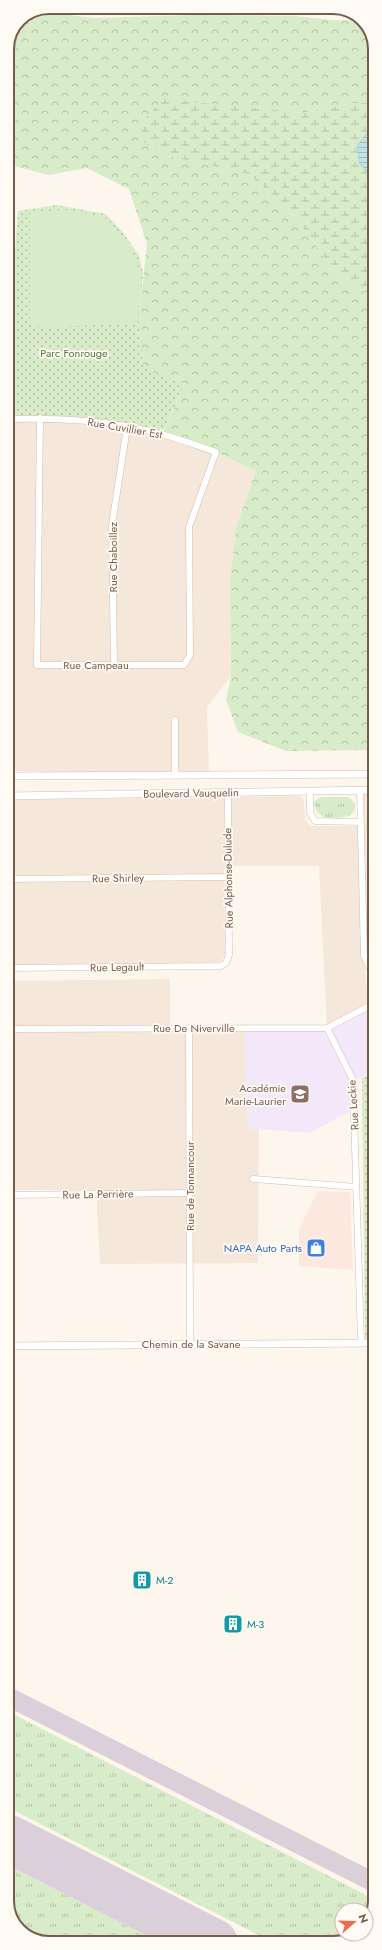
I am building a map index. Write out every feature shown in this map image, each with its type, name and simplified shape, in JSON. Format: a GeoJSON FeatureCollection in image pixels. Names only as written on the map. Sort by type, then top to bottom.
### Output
{"type":"FeatureCollection","features":[{"type":"Feature","properties":{"kind":"street","name":"Rue Cuvillier Est"},"geometry":{"type":"LineString","coordinates":[[14,419],[40,418],[101,422],[162,434],[216,452]]}},
{"type":"Feature","properties":{"kind":"street","name":"Rue Campeau"},"geometry":{"type":"LineString","coordinates":[[40,418],[37,665],[184,665],[190,655],[189,527],[216,452]]}},
{"type":"Feature","properties":{"kind":"street","name":"Rue Chaboillez"},"geometry":{"type":"LineString","coordinates":[[114,665],[112,525],[127,427]]}},
{"type":"Feature","properties":{"kind":"street","name":"Boulevard Vauquelin"},"geometry":{"type":"LineString","coordinates":[[175,720],[175,776]]}},
{"type":"Feature","properties":{"kind":"street","name":"Boulevard Vauquelin"},"geometry":{"type":"LineString","coordinates":[[14,776],[368,774]]}},
{"type":"Feature","properties":{"kind":"street"},"geometry":{"type":"LineString","coordinates":[[360,790],[359,822],[364,956],[368,964]]}},
{"type":"Feature","properties":{"kind":"street","name":"Boulevard Vauquelin"},"geometry":{"type":"LineString","coordinates":[[14,796],[368,790]]}},
{"type":"Feature","properties":{"kind":"street"},"geometry":{"type":"LineString","coordinates":[[310,791],[310,813],[314,821],[359,822]]}},
{"type":"Feature","properties":{"kind":"street","name":"Rue Alphonse-Dulude"},"geometry":{"type":"LineString","coordinates":[[226,964],[230,955],[228,792]]}},
{"type":"Feature","properties":{"kind":"street","name":"Rue Shirley"},"geometry":{"type":"LineString","coordinates":[[14,879],[228,877]]}},
{"type":"Feature","properties":{"kind":"street","name":"Rue Legault"},"geometry":{"type":"LineString","coordinates":[[14,968],[221,966],[226,964]]}},
{"type":"Feature","properties":{"kind":"street","name":"Rue De Niverville"},"geometry":{"type":"LineString","coordinates":[[14,1028],[327,1028],[368,1007]]}},
{"type":"Feature","properties":{"kind":"street","name":"Rue de Tonnancour"},"geometry":{"type":"LineString","coordinates":[[189,1028],[190,1343]]}},
{"type":"Feature","properties":{"kind":"street","name":"Rue Leckie"},"geometry":{"type":"LineString","coordinates":[[327,1028],[353,1080],[361,1343]]}},
{"type":"Feature","properties":{"kind":"street"},"geometry":{"type":"LineString","coordinates":[[253,1179],[356,1187]]}},
{"type":"Feature","properties":{"kind":"street","name":"Rue La Perrière"},"geometry":{"type":"LineString","coordinates":[[14,1195],[190,1193]]}},
{"type":"Feature","properties":{"kind":"street","name":"Chemin de la Savane"},"geometry":{"type":"LineString","coordinates":[[14,1346],[190,1343],[368,1343]]}},
{"type":"Feature","properties":{"kind":"shaded area"},"geometry":{"type":"Polygon","coordinates":[[[40,418],[151,432],[216,452],[256,471],[236,527],[230,582],[231,676],[207,707],[209,774],[14,771],[14,419],[40,418]]]}},
{"type":"Feature","properties":{"kind":"shaded area"},"geometry":{"type":"Polygon","coordinates":[[[358,791],[368,791],[368,956],[364,956],[368,1007],[327,1028],[319,866],[224,866],[225,955],[220,962],[14,967],[14,800],[299,796],[304,800],[305,820],[310,826],[360,826],[358,791]]]}},
{"type":"Feature","properties":{"kind":"shaded area"},"geometry":{"type":"Polygon","coordinates":[[[170,979],[170,1025],[244,1028],[248,1128],[259,1129],[258,1263],[100,1264],[96,1190],[14,1190],[14,981],[170,979]]]}},
{"type":"Feature","properties":{"kind":"shaded area","name":"Académie Marie-Laurier"},"geometry":{"type":"Polygon","coordinates":[[[368,1007],[368,1077],[353,1080],[354,1109],[309,1133],[248,1128],[244,1028],[327,1028],[368,1007]]]}},
{"type":"Feature","properties":{"kind":"shaded area"},"geometry":{"type":"Polygon","coordinates":[[[318,1191],[350,1192],[353,1270],[299,1266],[299,1229],[318,1191]]]}},
{"type":"Feature","properties":{"kind":"green space"},"geometry":{"type":"Polygon","coordinates":[[[49,14],[93,18],[197,15],[295,16],[353,21],[362,30],[368,45],[368,103],[352,103],[305,113],[264,110],[165,155],[248,174],[290,210],[328,262],[348,285],[368,292],[368,750],[286,751],[238,732],[226,700],[231,676],[230,582],[236,527],[256,471],[216,452],[163,433],[185,383],[154,373],[143,366],[140,308],[147,244],[129,189],[87,168],[48,175],[14,166],[15,42],[24,24],[36,17],[49,14]]]}},
{"type":"Feature","properties":{"kind":"green space"},"geometry":{"type":"Polygon","coordinates":[[[163,99],[305,113],[352,103],[368,103],[368,134],[361,164],[368,172],[368,292],[348,285],[328,262],[290,210],[248,174],[165,155],[142,141],[142,122],[163,99]]]}},
{"type":"Feature","properties":{"kind":"green space","name":"Parc Fonrouge"},"geometry":{"type":"Polygon","coordinates":[[[57,205],[106,214],[122,231],[139,255],[143,273],[140,308],[143,366],[154,373],[185,383],[162,434],[101,422],[14,419],[14,264],[18,211],[57,205]]]}},
{"type":"Feature","properties":{"kind":"green space"},"geometry":{"type":"Polygon","coordinates":[[[71,210],[106,218],[128,243],[140,271],[138,323],[58,327],[36,326],[30,320],[30,211],[71,210]]]}},
{"type":"Feature","properties":{"kind":"green space"},"geometry":{"type":"Polygon","coordinates":[[[320,797],[349,797],[355,804],[355,810],[349,816],[327,818],[318,813],[315,808],[314,802],[320,797]]]}},
{"type":"Feature","properties":{"kind":"green space"},"geometry":{"type":"Polygon","coordinates":[[[368,1077],[368,1341],[365,1341],[362,1078],[368,1077]]]}},
{"type":"Feature","properties":{"kind":"green space"},"geometry":{"type":"Polygon","coordinates":[[[14,1715],[366,1895],[368,1902],[334,1902],[334,1936],[260,1936],[14,1811],[14,1715]]]}},
{"type":"Feature","properties":{"kind":"green space"},"geometry":{"type":"Polygon","coordinates":[[[14,1869],[147,1936],[47,1936],[30,1930],[21,1922],[15,1910],[14,1869]]]}},
{"type":"Feature","properties":{"kind":"water"},"geometry":{"type":"Polygon","coordinates":[[[367,133],[368,173],[360,164],[357,146],[367,133]]]}},
{"type":"Feature","properties":{"kind":"taxiway"},"geometry":{"type":"LineString","coordinates":[[14,1700],[368,1879]]}},
{"type":"Feature","properties":{"kind":"runway"},"geometry":{"type":"LineString","coordinates":[[14,1842],[200,1936]]}},
{"type":"Feature","properties":{"kind":"place","name":"Académie Marie-Laurier"},"geometry":{"type":"Point","coordinates":[300,1094]}},
{"type":"Feature","properties":{"kind":"place","name":"NAPA Auto Parts"},"geometry":{"type":"Point","coordinates":[316,1248]}},
{"type":"Feature","properties":{"kind":"place","name":"M-2"},"geometry":{"type":"Point","coordinates":[142,1580]}},
{"type":"Feature","properties":{"kind":"place","name":"M-3"},"geometry":{"type":"Point","coordinates":[233,1624]}}]}
